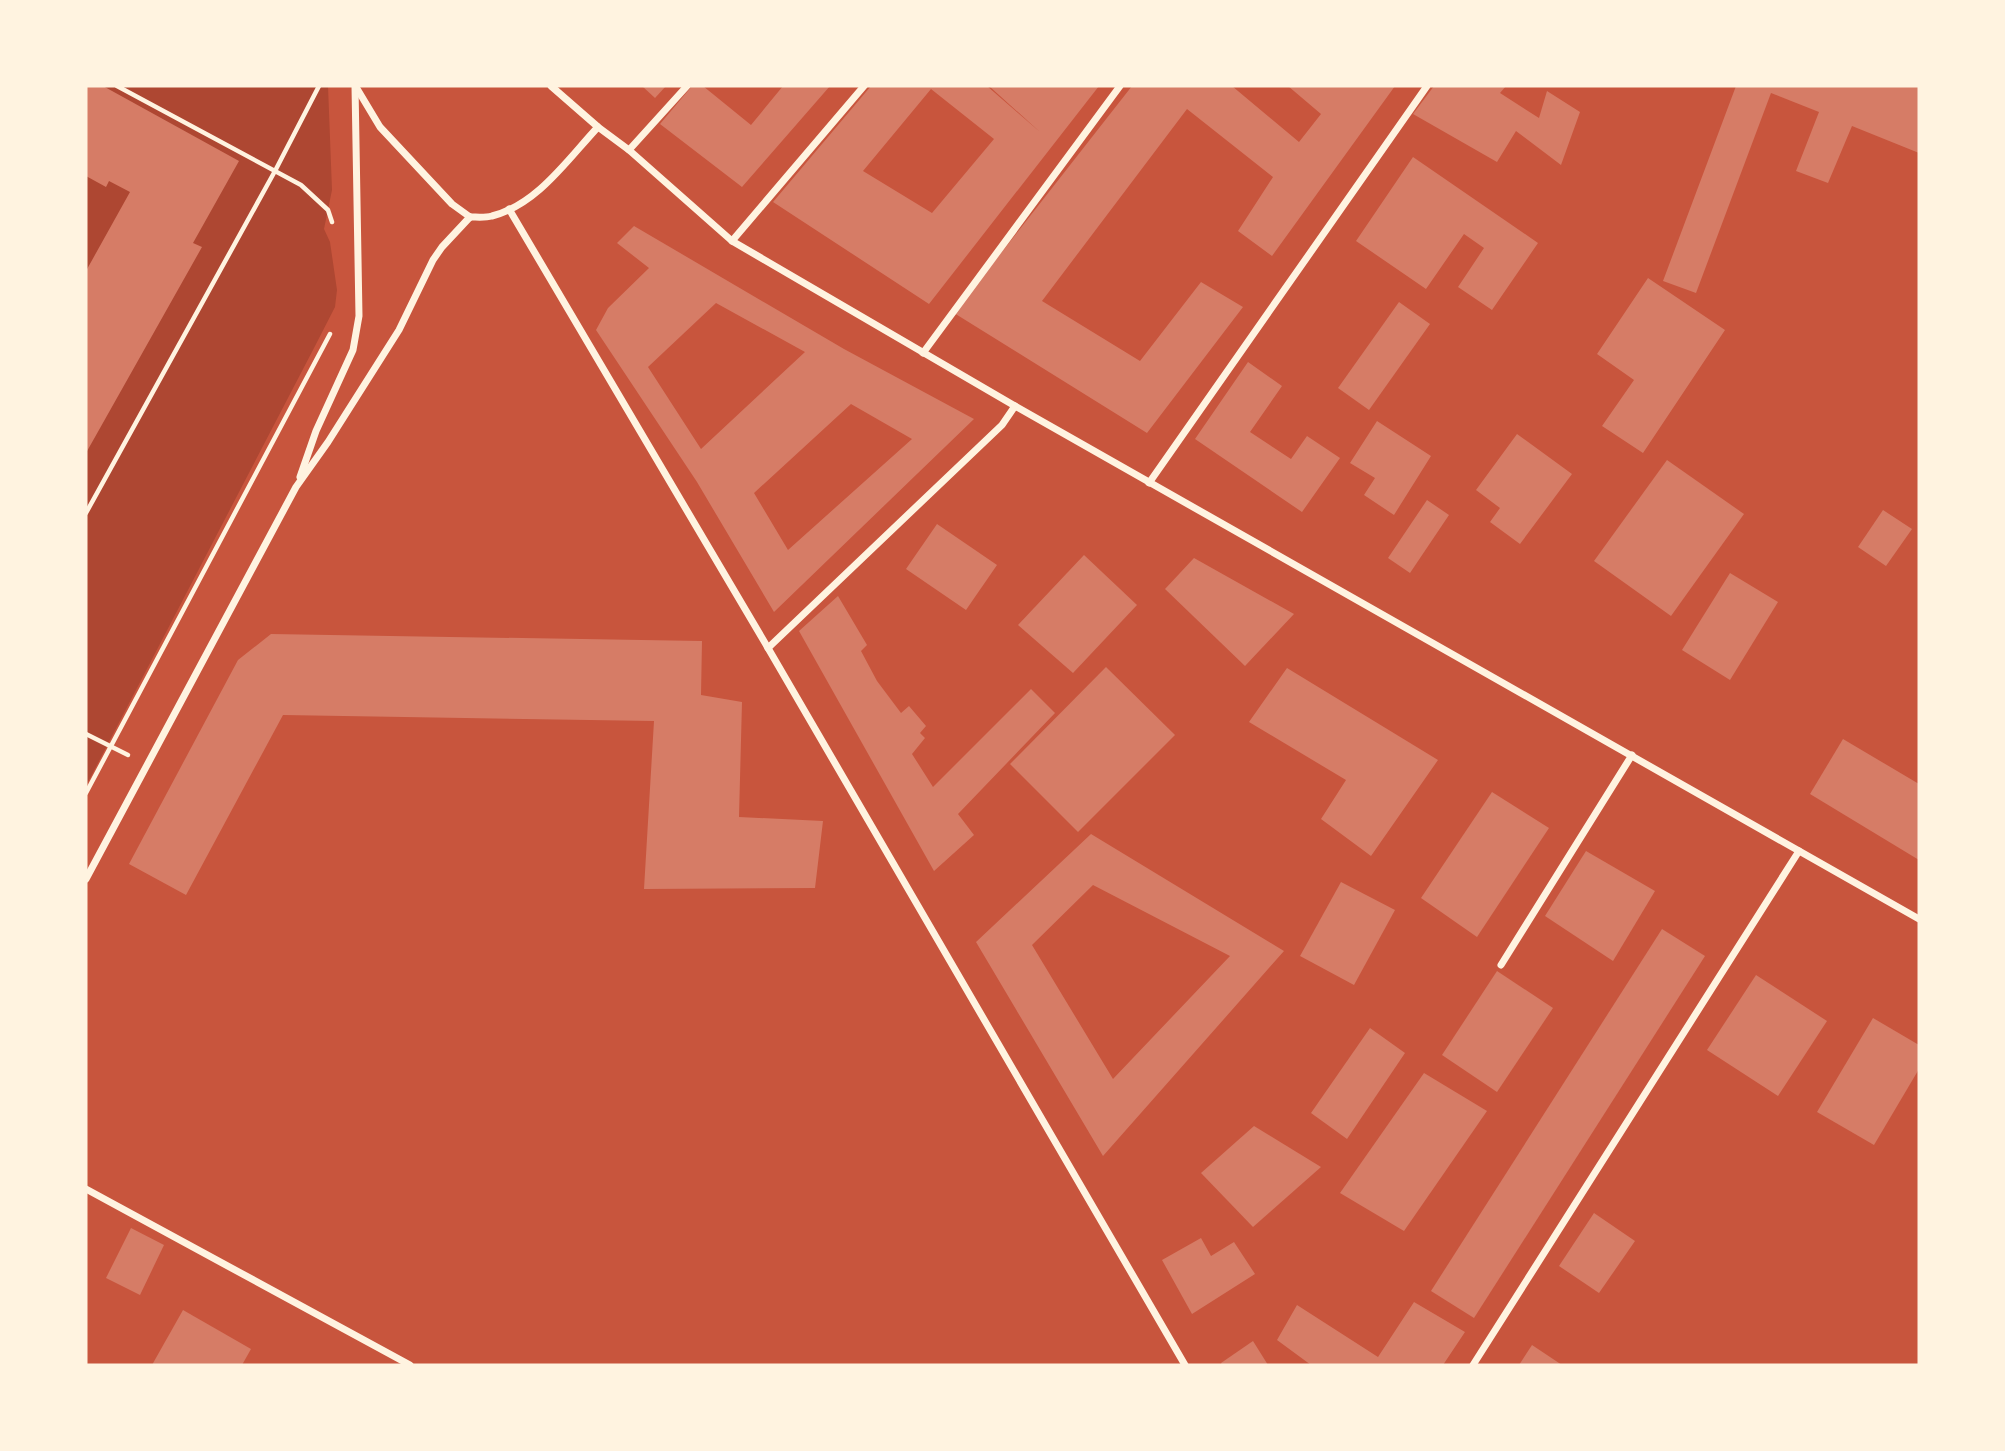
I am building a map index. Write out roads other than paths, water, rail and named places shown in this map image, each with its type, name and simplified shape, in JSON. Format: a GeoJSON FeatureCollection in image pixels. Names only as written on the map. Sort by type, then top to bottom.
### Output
{"type":"FeatureCollection","features":[{"type":"Feature","properties":{"kind":"street"},"geometry":{"type":"LineString","coordinates":[[355,86],[380,127],[452,204],[470,217],[490,217],[533,195],[598,127]]}},
{"type":"Feature","properties":{"kind":"street"},"geometry":{"type":"LineString","coordinates":[[296,487],[316,431],[352,349],[359,316],[355,86]]}},
{"type":"Feature","properties":{"kind":"street"},"geometry":{"type":"LineString","coordinates":[[551,86],[629,150],[732,241],[1149,483],[1919,919]]}},
{"type":"Feature","properties":{"kind":"street"},"geometry":{"type":"LineString","coordinates":[[629,150],[687,86]]}},
{"type":"Feature","properties":{"kind":"street"},"geometry":{"type":"LineString","coordinates":[[732,241],[864,86]]}},
{"type":"Feature","properties":{"kind":"street"},"geometry":{"type":"LineString","coordinates":[[923,353],[1120,86]]}},
{"type":"Feature","properties":{"kind":"street"},"geometry":{"type":"LineString","coordinates":[[1149,483],[1427,86]]}},
{"type":"Feature","properties":{"kind":"street"},"geometry":{"type":"LineString","coordinates":[[509,209],[1185,1365]]}},
{"type":"Feature","properties":{"kind":"street"},"geometry":{"type":"LineString","coordinates":[[86,879],[296,487],[399,330],[433,260],[470,217]]}},
{"type":"Feature","properties":{"kind":"street"},"geometry":{"type":"LineString","coordinates":[[768,648],[1002,425],[1015,406]]}},
{"type":"Feature","properties":{"kind":"street"},"geometry":{"type":"LineString","coordinates":[[1501,965],[1632,755]]}},
{"type":"Feature","properties":{"kind":"street"},"geometry":{"type":"LineString","coordinates":[[1473,1365],[1799,852]]}},
{"type":"Feature","properties":{"kind":"street"},"geometry":{"type":"LineString","coordinates":[[86,1189],[410,1365]]}}]}
